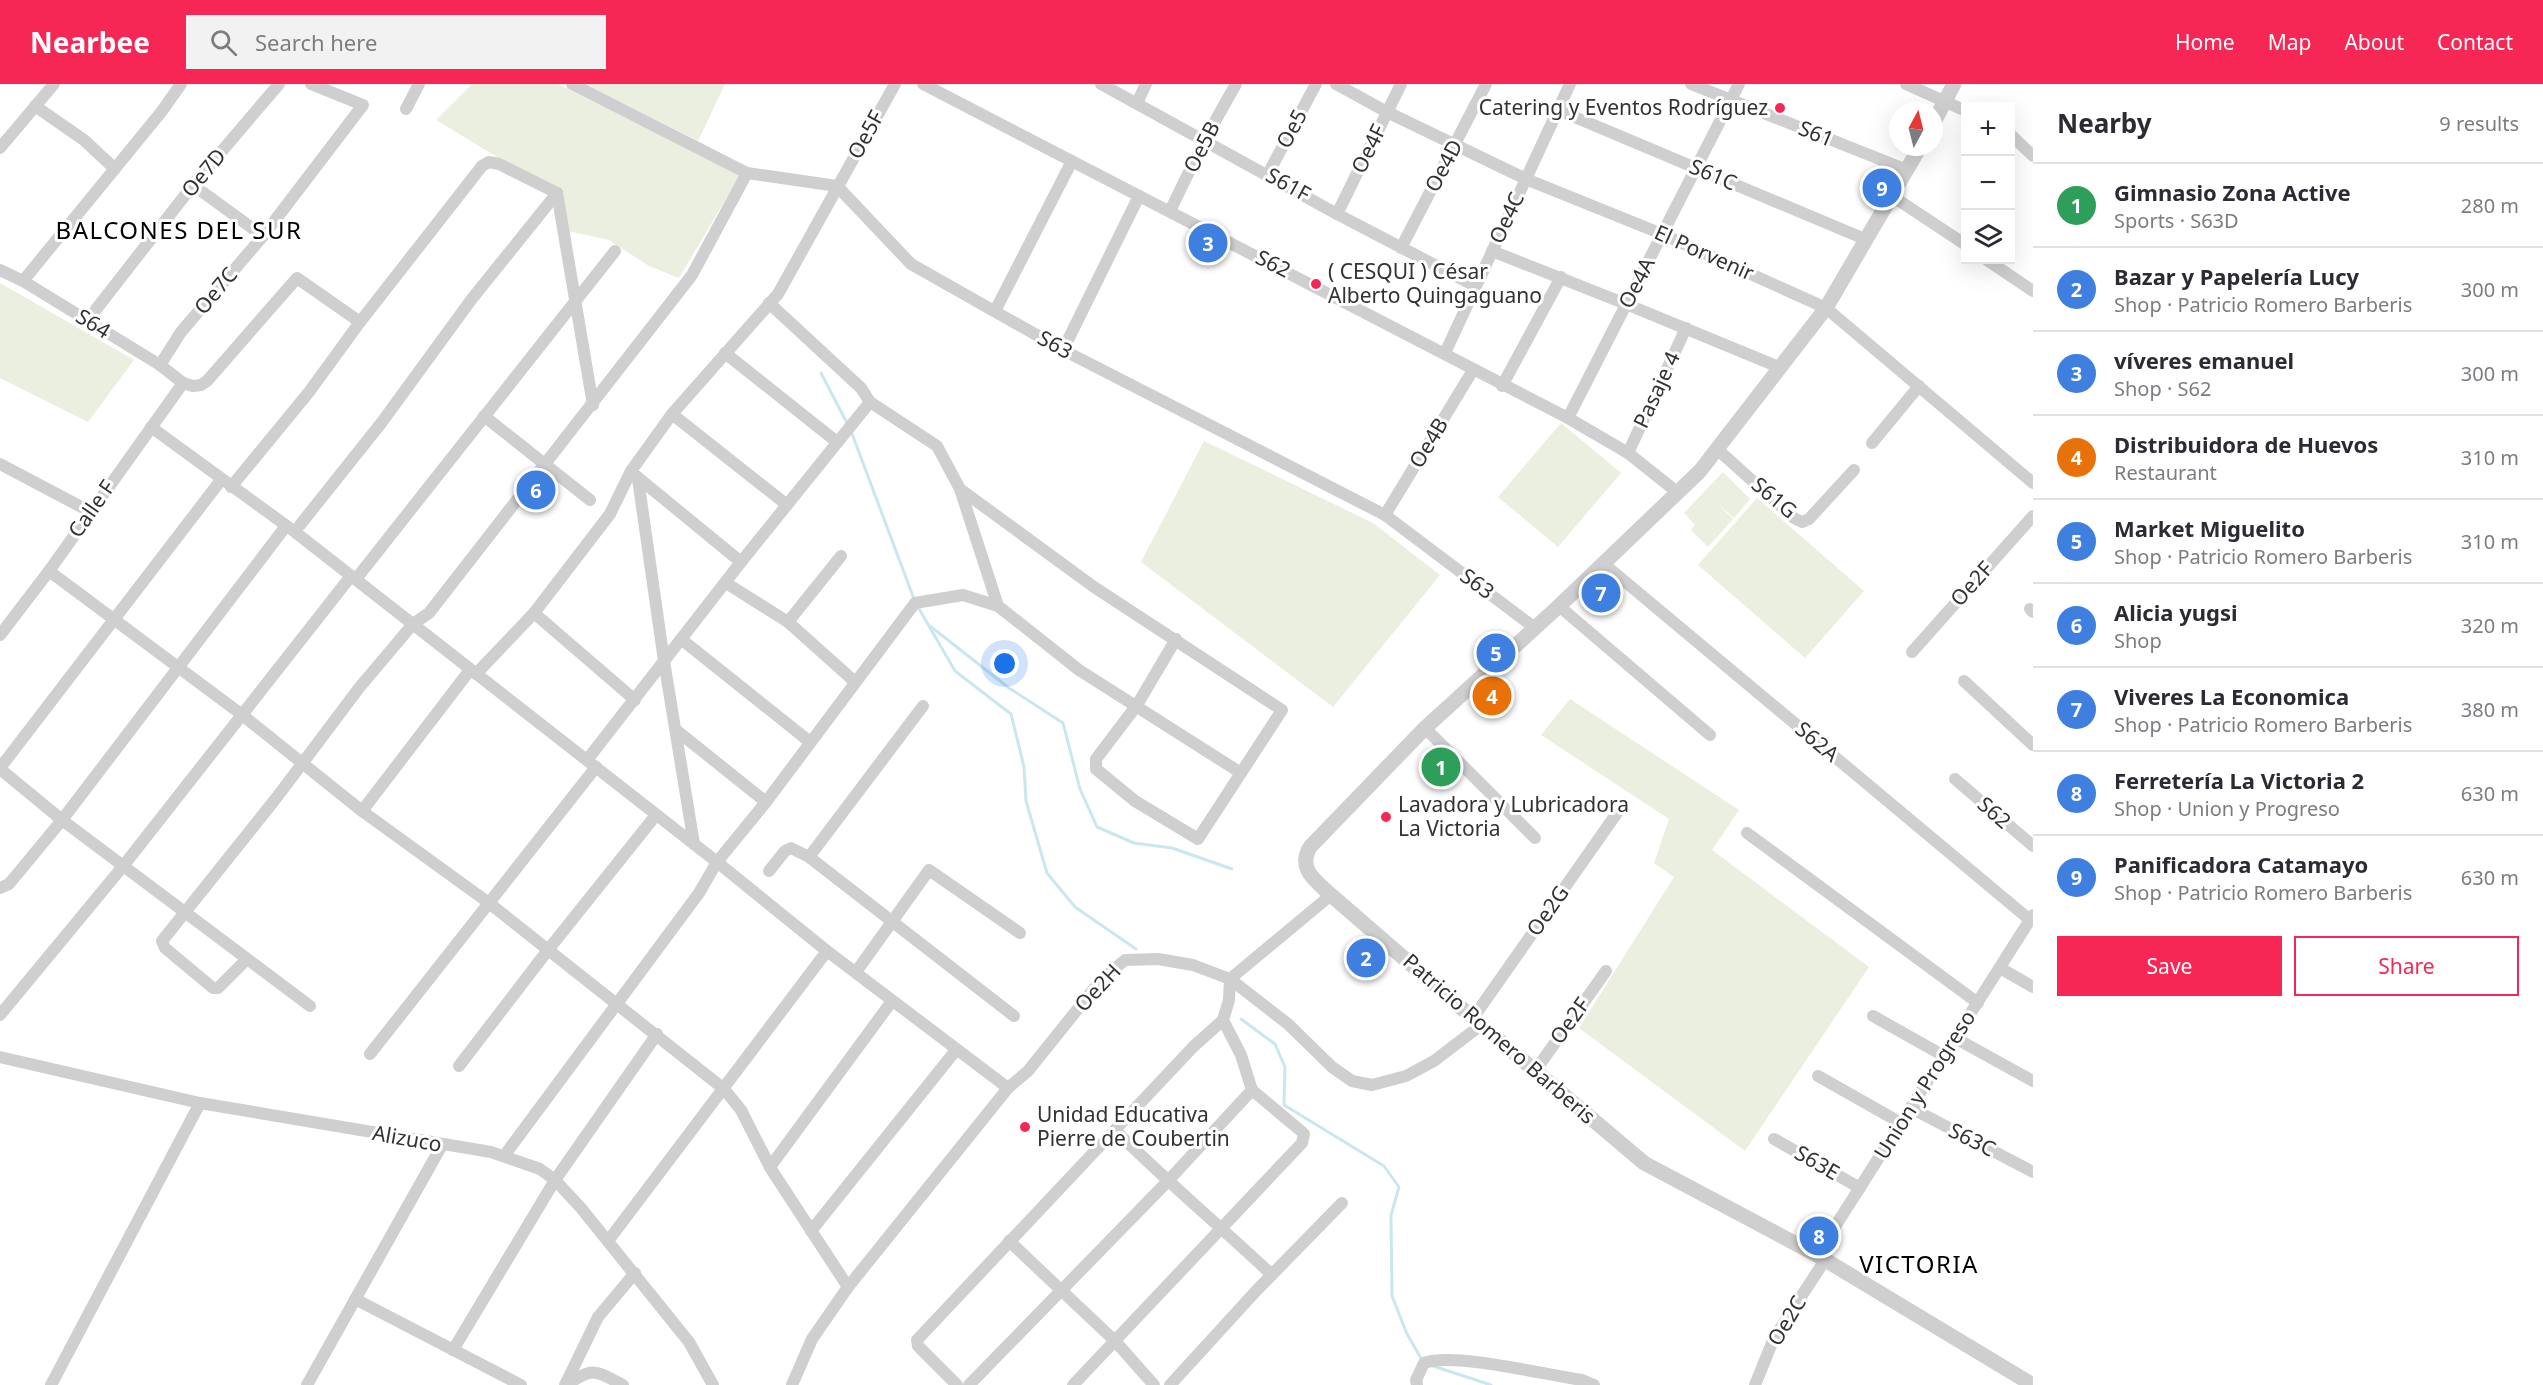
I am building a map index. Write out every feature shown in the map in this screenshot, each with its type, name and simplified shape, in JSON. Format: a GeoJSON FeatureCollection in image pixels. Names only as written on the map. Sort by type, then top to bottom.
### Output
{"type":"FeatureCollection","features":[{"type":"Feature","properties":{"kind":"street"},"geometry":{"type":"LineString","coordinates":[[0,148],[54,84]]}},
{"type":"Feature","properties":{"kind":"street"},"geometry":{"type":"LineString","coordinates":[[23,281],[181,84]]}},
{"type":"Feature","properties":{"kind":"street","name":"Oe7D"},"geometry":{"type":"LineString","coordinates":[[87,321],[193,184],[279,84]]}},
{"type":"Feature","properties":{"kind":"street"},"geometry":{"type":"LineString","coordinates":[[311,84],[332,88]]}},
{"type":"Feature","properties":{"kind":"street"},"geometry":{"type":"LineString","coordinates":[[406,109],[419,84]]}},
{"type":"Feature","properties":{"kind":"street"},"geometry":{"type":"LineString","coordinates":[[572,84],[747,173],[837,186]]}},
{"type":"Feature","properties":{"kind":"street","name":"Oe5F"},"geometry":{"type":"LineString","coordinates":[[362,811],[473,672],[534,613],[610,514],[672,414],[778,294],[895,84]]}},
{"type":"Feature","properties":{"kind":"street","name":"S62"},"geometry":{"type":"LineString","coordinates":[[923,84],[1444,353],[1502,386],[1568,418],[1628,453],[1677,492]]}},
{"type":"Feature","properties":{"kind":"street","name":"S61F"},"geometry":{"type":"LineString","coordinates":[[1101,84],[1205,139],[1337,214],[1475,285]]}},
{"type":"Feature","properties":{"kind":"street"},"geometry":{"type":"LineString","coordinates":[[1137,103],[1146,84]]}},
{"type":"Feature","properties":{"kind":"street","name":"Oe5B"},"geometry":{"type":"LineString","coordinates":[[1170,211],[1205,139],[1236,84]]}},
{"type":"Feature","properties":{"kind":"street","name":"Oe5"},"geometry":{"type":"LineString","coordinates":[[1268,174],[1316,84]]}},
{"type":"Feature","properties":{"kind":"street","name":"El Porvenir"},"geometry":{"type":"LineString","coordinates":[[1336,84],[1455,146],[1526,179],[1662,234],[1827,308],[2033,483]]}},
{"type":"Feature","properties":{"kind":"street","name":"Oe4F"},"geometry":{"type":"LineString","coordinates":[[1337,214],[1401,84]]}},
{"type":"Feature","properties":{"kind":"street","name":"Oe4D"},"geometry":{"type":"LineString","coordinates":[[1401,248],[1486,84]]}},
{"type":"Feature","properties":{"kind":"street","name":"Oe4C"},"geometry":{"type":"LineString","coordinates":[[1444,353],[1570,84]]}},
{"type":"Feature","properties":{"kind":"street","name":"S61"},"geometry":{"type":"LineString","coordinates":[[1691,84],[1907,170]]}},
{"type":"Feature","properties":{"kind":"street","name":"Oe4A"},"geometry":{"type":"LineString","coordinates":[[1568,418],[1739,84]]}},
{"type":"Feature","properties":{"kind":"street"},"geometry":{"type":"LineString","coordinates":[[1906,84],[1961,109]]}},
{"type":"Feature","properties":{"kind":"street"},"geometry":{"type":"LineString","coordinates":[[1943,106],[1954,84]]}},
{"type":"Feature","properties":{"kind":"street","name":"Oe7C"},"geometry":{"type":"LineString","coordinates":[[160,365],[181,332],[263,236],[363,105],[332,88]]}},
{"type":"Feature","properties":{"kind":"street"},"geometry":{"type":"LineString","coordinates":[[35,106],[84,140],[115,169]]}},
{"type":"Feature","properties":{"kind":"street","name":"S61C"},"geometry":{"type":"LineString","coordinates":[[1558,110],[1867,240]]}},
{"type":"Feature","properties":{"kind":"street"},"geometry":{"type":"LineString","coordinates":[[2015,140],[2033,156]]}},
{"type":"Feature","properties":{"kind":"street","name":"Patricio Romero Barberis"},"geometry":{"type":"LineString","coordinates":[[1915,156],[1827,308],[1700,471],[1604,564],[1425,728],[1307,852],[1305,867],[1308,873],[1331,895],[1644,1163],[1821,1258],[2032,1385]]}},
{"type":"Feature","properties":{"kind":"street"},"geometry":{"type":"LineString","coordinates":[[995,311],[1072,161]]}},
{"type":"Feature","properties":{"kind":"street"},"geometry":{"type":"LineString","coordinates":[[310,1006],[62,820],[0,769],[115,619],[226,484],[309,392],[360,322],[482,166],[489,162],[499,164],[557,193]]}},
{"type":"Feature","properties":{"kind":"street"},"geometry":{"type":"LineString","coordinates":[[246,960],[218,988],[210,987],[162,945],[162,941],[303,763],[359,688],[413,624],[429,613],[593,405],[692,275],[747,173]]}},
{"type":"Feature","properties":{"kind":"street"},"geometry":{"type":"LineString","coordinates":[[193,184],[263,236]]}},
{"type":"Feature","properties":{"kind":"street","name":"S63"},"geometry":{"type":"LineString","coordinates":[[837,186],[911,264],[1064,350],[1385,515],[1535,628]]}},
{"type":"Feature","properties":{"kind":"street"},"geometry":{"type":"LineString","coordinates":[[557,193],[593,405]]}},
{"type":"Feature","properties":{"kind":"street"},"geometry":{"type":"LineString","coordinates":[[300,525],[382,422],[471,300],[557,193]]}},
{"type":"Feature","properties":{"kind":"street"},"geometry":{"type":"LineString","coordinates":[[1064,350],[1139,196]]}},
{"type":"Feature","properties":{"kind":"street"},"geometry":{"type":"LineString","coordinates":[[1892,196],[1961,242]]}},
{"type":"Feature","properties":{"kind":"street"},"geometry":{"type":"LineString","coordinates":[[0,1015],[124,865],[241,714],[484,416],[615,250]]}},
{"type":"Feature","properties":{"kind":"street"},"geometry":{"type":"LineString","coordinates":[[1492,251],[1781,368]]}},
{"type":"Feature","properties":{"kind":"street"},"geometry":{"type":"LineString","coordinates":[[1993,264],[2033,291]]}},
{"type":"Feature","properties":{"kind":"street","name":"S64"},"geometry":{"type":"LineString","coordinates":[[0,270],[23,281],[160,365],[183,383]]}},
{"type":"Feature","properties":{"kind":"street"},"geometry":{"type":"LineString","coordinates":[[1502,386],[1561,277]]}},
{"type":"Feature","properties":{"kind":"street"},"geometry":{"type":"LineString","coordinates":[[183,383],[193,386],[207,381],[297,278],[360,322]]}},
{"type":"Feature","properties":{"kind":"street"},"geometry":{"type":"LineString","coordinates":[[769,303],[861,388],[870,402],[937,446],[960,489],[998,606]]}},
{"type":"Feature","properties":{"kind":"street","name":"Pasaje 4"},"geometry":{"type":"LineString","coordinates":[[1628,453],[1686,328]]}},
{"type":"Feature","properties":{"kind":"street"},"geometry":{"type":"LineString","coordinates":[[725,353],[837,442]]}},
{"type":"Feature","properties":{"kind":"street","name":"Oe4B"},"geometry":{"type":"LineString","coordinates":[[1385,515],[1473,370]]}},
{"type":"Feature","properties":{"kind":"street","name":"Calle F"},"geometry":{"type":"LineString","coordinates":[[0,635],[49,571],[183,383]]}},
{"type":"Feature","properties":{"kind":"street"},"geometry":{"type":"LineString","coordinates":[[1872,443],[1919,386]]}},
{"type":"Feature","properties":{"kind":"street"},"geometry":{"type":"LineString","coordinates":[[370,1054],[489,903],[592,764],[664,661],[870,402]]}},
{"type":"Feature","properties":{"kind":"street"},"geometry":{"type":"LineString","coordinates":[[672,414],[787,505]]}},
{"type":"Feature","properties":{"kind":"street"},"geometry":{"type":"LineString","coordinates":[[484,416],[590,500]]}},
{"type":"Feature","properties":{"kind":"street"},"geometry":{"type":"LineString","coordinates":[[151,427],[286,526],[656,814],[827,951],[1008,1088]]}},
{"type":"Feature","properties":{"kind":"street","name":"S61G"},"geometry":{"type":"LineString","coordinates":[[1718,449],[1794,518],[1802,522],[1809,519],[1854,470]]}},
{"type":"Feature","properties":{"kind":"street"},"geometry":{"type":"LineString","coordinates":[[0,464],[91,512]]}},
{"type":"Feature","properties":{"kind":"street"},"geometry":{"type":"LineString","coordinates":[[635,475],[741,562]]}},
{"type":"Feature","properties":{"kind":"street"},"geometry":{"type":"LineString","coordinates":[[635,475],[694,844]]}},
{"type":"Feature","properties":{"kind":"street"},"geometry":{"type":"LineString","coordinates":[[960,489],[1094,587],[1176,639],[1282,710],[1198,839],[1135,801],[1096,769],[1096,759],[1137,705],[1176,639]]}},
{"type":"Feature","properties":{"kind":"street","name":"Oe2F"},"geometry":{"type":"LineString","coordinates":[[1912,652],[2033,516]]}},
{"type":"Feature","properties":{"kind":"street"},"geometry":{"type":"LineString","coordinates":[[0,888],[9,884],[62,820],[286,526]]}},
{"type":"Feature","properties":{"kind":"street"},"geometry":{"type":"LineString","coordinates":[[788,622],[841,556]]}},
{"type":"Feature","properties":{"kind":"street","name":"S62A"},"geometry":{"type":"LineString","coordinates":[[1604,564],[2031,918]]}},
{"type":"Feature","properties":{"kind":"street"},"geometry":{"type":"LineString","coordinates":[[49,571],[241,714],[362,811],[489,903],[724,1089],[741,1110],[770,1167],[848,1287]]}},
{"type":"Feature","properties":{"kind":"street"},"geometry":{"type":"LineString","coordinates":[[726,583],[788,622],[854,681]]}},
{"type":"Feature","properties":{"kind":"street"},"geometry":{"type":"LineString","coordinates":[[504,1156],[699,893],[717,862],[766,802],[854,681],[915,603],[963,595],[998,606],[1079,670],[1241,773]]}},
{"type":"Feature","properties":{"kind":"street"},"geometry":{"type":"LineString","coordinates":[[1559,606],[1710,735]]}},
{"type":"Feature","properties":{"kind":"street"},"geometry":{"type":"LineString","coordinates":[[534,613],[635,700]]}},
{"type":"Feature","properties":{"kind":"street"},"geometry":{"type":"LineString","coordinates":[[681,639],[810,742]]}},
{"type":"Feature","properties":{"kind":"street"},"geometry":{"type":"LineString","coordinates":[[1964,681],[2033,745]]}},
{"type":"Feature","properties":{"kind":"street"},"geometry":{"type":"LineString","coordinates":[[809,857],[923,706]]}},
{"type":"Feature","properties":{"kind":"street"},"geometry":{"type":"LineString","coordinates":[[1425,728],[1535,838]]}},
{"type":"Feature","properties":{"kind":"street"},"geometry":{"type":"LineString","coordinates":[[676,730],[766,802]]}},
{"type":"Feature","properties":{"kind":"street","name":"S62"},"geometry":{"type":"LineString","coordinates":[[1955,779],[2033,846]]}},
{"type":"Feature","properties":{"kind":"street","name":"Oe2G"},"geometry":{"type":"LineString","coordinates":[[1477,1022],[1624,803]]}},
{"type":"Feature","properties":{"kind":"street"},"geometry":{"type":"LineString","coordinates":[[459,1066],[656,814]]}},
{"type":"Feature","properties":{"kind":"street"},"geometry":{"type":"LineString","coordinates":[[1747,832],[1978,1003]]}},
{"type":"Feature","properties":{"kind":"street"},"geometry":{"type":"LineString","coordinates":[[769,871],[785,851],[791,848],[809,857],[1014,1016]]}},
{"type":"Feature","properties":{"kind":"street"},"geometry":{"type":"LineString","coordinates":[[856,972],[929,870],[1020,933]]}},
{"type":"Feature","properties":{"kind":"street"},"geometry":{"type":"LineString","coordinates":[[957,1385],[918,1346],[917,1340],[1193,1047],[1223,1020],[1229,1000],[1230,979],[1331,895]]}},
{"type":"Feature","properties":{"kind":"street","name":"Union y Progreso"},"geometry":{"type":"LineString","coordinates":[[1821,1258],[1860,1188],[2031,918]]}},
{"type":"Feature","properties":{"kind":"street"},"geometry":{"type":"LineString","coordinates":[[608,1241],[827,951]]}},
{"type":"Feature","properties":{"kind":"street","name":"Oe2H"},"geometry":{"type":"LineString","coordinates":[[792,1385],[812,1339],[848,1287],[1008,1088],[1029,1071],[1101,980],[1125,960],[1158,959],[1193,965],[1230,979],[1288,1024],[1332,1067],[1352,1081],[1372,1085],[1406,1076],[1434,1061],[1477,1022]]}},
{"type":"Feature","properties":{"kind":"street"},"geometry":{"type":"LineString","coordinates":[[2000,968],[2033,987]]}},
{"type":"Feature","properties":{"kind":"street","name":"Oe2F"},"geometry":{"type":"LineString","coordinates":[[1534,1071],[1606,971]]}},
{"type":"Feature","properties":{"kind":"street"},"geometry":{"type":"LineString","coordinates":[[770,1167],[892,1001]]}},
{"type":"Feature","properties":{"kind":"street"},"geometry":{"type":"LineString","coordinates":[[1873,1016],[1944,1056]]}},
{"type":"Feature","properties":{"kind":"street"},"geometry":{"type":"LineString","coordinates":[[1073,1385],[1304,1139],[1301,1131],[1252,1089],[1240,1055],[1223,1020]]}},
{"type":"Feature","properties":{"kind":"street"},"geometry":{"type":"LineString","coordinates":[[453,1350],[555,1180],[657,1034]]}},
{"type":"Feature","properties":{"kind":"street"},"geometry":{"type":"LineString","coordinates":[[1955,1038],[2033,1081]]}},
{"type":"Feature","properties":{"kind":"street"},"geometry":{"type":"LineString","coordinates":[[811,1231],[956,1050]]}},
{"type":"Feature","properties":{"kind":"street","name":"Alizuco"},"geometry":{"type":"LineString","coordinates":[[0,1057],[200,1102],[504,1156],[540,1169],[555,1180],[635,1273],[689,1342],[713,1385]]}},
{"type":"Feature","properties":{"kind":"street"},"geometry":{"type":"LineString","coordinates":[[1818,1076],[1901,1123]]}},
{"type":"Feature","properties":{"kind":"street"},"geometry":{"type":"LineString","coordinates":[[969,1385],[1167,1182],[1252,1089]]}},
{"type":"Feature","properties":{"kind":"street"},"geometry":{"type":"LineString","coordinates":[[51,1385],[200,1102]]}},
{"type":"Feature","properties":{"kind":"street","name":"S63C"},"geometry":{"type":"LineString","coordinates":[[1911,1108],[2033,1172]]}},
{"type":"Feature","properties":{"kind":"street"},"geometry":{"type":"LineString","coordinates":[[1116,1131],[1167,1182],[1222,1228],[1272,1275]]}},
{"type":"Feature","properties":{"kind":"street","name":"S63E"},"geometry":{"type":"LineString","coordinates":[[1774,1139],[1860,1188]]}},
{"type":"Feature","properties":{"kind":"street"},"geometry":{"type":"LineString","coordinates":[[307,1385],[442,1145]]}},
{"type":"Feature","properties":{"kind":"street"},"geometry":{"type":"LineString","coordinates":[[1170,1385],[1342,1203]]}},
{"type":"Feature","properties":{"kind":"street"},"geometry":{"type":"LineString","coordinates":[[1009,1241],[1115,1341],[1154,1385]]}},
{"type":"Feature","properties":{"kind":"street","name":"Oe2C"},"geometry":{"type":"LineString","coordinates":[[1755,1385],[1774,1338],[1821,1258]]}},
{"type":"Feature","properties":{"kind":"street"},"geometry":{"type":"LineString","coordinates":[[566,1385],[598,1317],[635,1273]]}},
{"type":"Feature","properties":{"kind":"street"},"geometry":{"type":"LineString","coordinates":[[355,1299],[521,1385]]}},
{"type":"Feature","properties":{"kind":"street"},"geometry":{"type":"LineString","coordinates":[[1417,1385],[1416,1380],[1424,1363],[1441,1359],[1582,1380],[1594,1385]]}},
{"type":"Feature","properties":{"kind":"street"},"geometry":{"type":"LineString","coordinates":[[566,1385],[590,1371],[623,1385]]}},
{"type":"Feature","properties":{"kind":"green space"},"geometry":{"type":"Polygon","coordinates":[[[472,84],[558,84],[740,175],[679,278],[649,266],[609,240],[563,230],[557,193],[436,120],[472,84]]]}},
{"type":"Feature","properties":{"kind":"green space"},"geometry":{"type":"Polygon","coordinates":[[[586,84],[725,84],[698,141],[586,84]]]}},
{"type":"Feature","properties":{"kind":"green space"},"geometry":{"type":"Polygon","coordinates":[[[0,283],[134,360],[88,422],[0,378],[0,283]]]}},
{"type":"Feature","properties":{"kind":"green space"},"geometry":{"type":"Polygon","coordinates":[[[1561,423],[1621,473],[1558,547],[1498,497],[1561,423]]]}},
{"type":"Feature","properties":{"kind":"green space"},"geometry":{"type":"Polygon","coordinates":[[[1204,441],[1373,523],[1440,575],[1333,707],[1141,562],[1204,441]]]}},
{"type":"Feature","properties":{"kind":"green space"},"geometry":{"type":"Polygon","coordinates":[[[1723,472],[1750,499],[1734,518],[1715,502],[1733,519],[1708,547],[1691,530],[1695,525],[1684,513],[1723,472]]]}},
{"type":"Feature","properties":{"kind":"green space"},"geometry":{"type":"Polygon","coordinates":[[[1757,498],[1864,591],[1805,658],[1698,565],[1757,498]]]}},
{"type":"Feature","properties":{"kind":"green space"},"geometry":{"type":"Polygon","coordinates":[[[1570,699],[1739,810],[1712,850],[1869,967],[1745,1151],[1579,1028],[1674,877],[1654,863],[1669,819],[1541,735],[1570,699]]]}},
{"type":"Feature","properties":{"kind":"waterway"},"geometry":{"type":"LineString","coordinates":[[821,373],[848,425]]}},
{"type":"Feature","properties":{"kind":"waterway"},"geometry":{"type":"LineString","coordinates":[[851,431],[914,599]]}},
{"type":"Feature","properties":{"kind":"waterway"},"geometry":{"type":"LineString","coordinates":[[918,607],[955,671],[1011,714],[1024,767],[1026,801],[1047,873],[1075,907],[1136,949]]}},
{"type":"Feature","properties":{"kind":"waterway"},"geometry":{"type":"LineString","coordinates":[[930,626],[1009,688],[1063,723],[1080,789],[1097,827],[1134,843],[1172,848],[1232,869]]}},
{"type":"Feature","properties":{"kind":"waterway"},"geometry":{"type":"LineString","coordinates":[[1241,1019],[1275,1044],[1285,1067],[1284,1105],[1384,1166],[1399,1187],[1391,1215],[1392,1296],[1407,1334],[1422,1360]]}},
{"type":"Feature","properties":{"kind":"waterway"},"geometry":{"type":"LineString","coordinates":[[1433,1366],[1491,1385]]}},
{"type":"Feature","properties":{"kind":"place","name":"Catering y Eventos Rodríguez"},"geometry":{"type":"Point","coordinates":[1780,108]}},
{"type":"Feature","properties":{"kind":"place","name":"Panificadora Catamayo"},"geometry":{"type":"Point","coordinates":[1882,188]}},
{"type":"Feature","properties":{"kind":"place","name":"víveres emanuel"},"geometry":{"type":"Point","coordinates":[1208,243]}},
{"type":"Feature","properties":{"kind":"place","name":"( CESQUI ) César Alberto Quingaguano"},"geometry":{"type":"Point","coordinates":[1316,284]}},
{"type":"Feature","properties":{"kind":"place","name":"Alicia yugsi"},"geometry":{"type":"Point","coordinates":[536,490]}},
{"type":"Feature","properties":{"kind":"place","name":"Viveres La Economica"},"geometry":{"type":"Point","coordinates":[1601,593]}},
{"type":"Feature","properties":{"kind":"place","name":"Market Miguelito"},"geometry":{"type":"Point","coordinates":[1496,653]}},
{"type":"Feature","properties":{"kind":"place","name":"Distribuidora de Huevos"},"geometry":{"type":"Point","coordinates":[1492,696]}},
{"type":"Feature","properties":{"kind":"place","name":"Gimnasio Zona Active"},"geometry":{"type":"Point","coordinates":[1441,767]}},
{"type":"Feature","properties":{"kind":"place","name":"Lavadora y Lubricadora La Victoria"},"geometry":{"type":"Point","coordinates":[1386,817]}},
{"type":"Feature","properties":{"kind":"place","name":"Bazar y Papelería Lucy"},"geometry":{"type":"Point","coordinates":[1366,958]}},
{"type":"Feature","properties":{"kind":"place","name":"Unidad Educativa Pierre de Coubertin"},"geometry":{"type":"Point","coordinates":[1025,1127]}},
{"type":"Feature","properties":{"kind":"place","name":"Ferretería La Victoria 2"},"geometry":{"type":"Point","coordinates":[1819,1236]}},
{"type":"Feature","properties":{"kind":"district","name":"BALCONES DEL SUR"},"geometry":{"type":"Point","coordinates":[179,231]}},
{"type":"Feature","properties":{"kind":"district","name":"VICTORIA"},"geometry":{"type":"Point","coordinates":[1919,1265]}}]}
